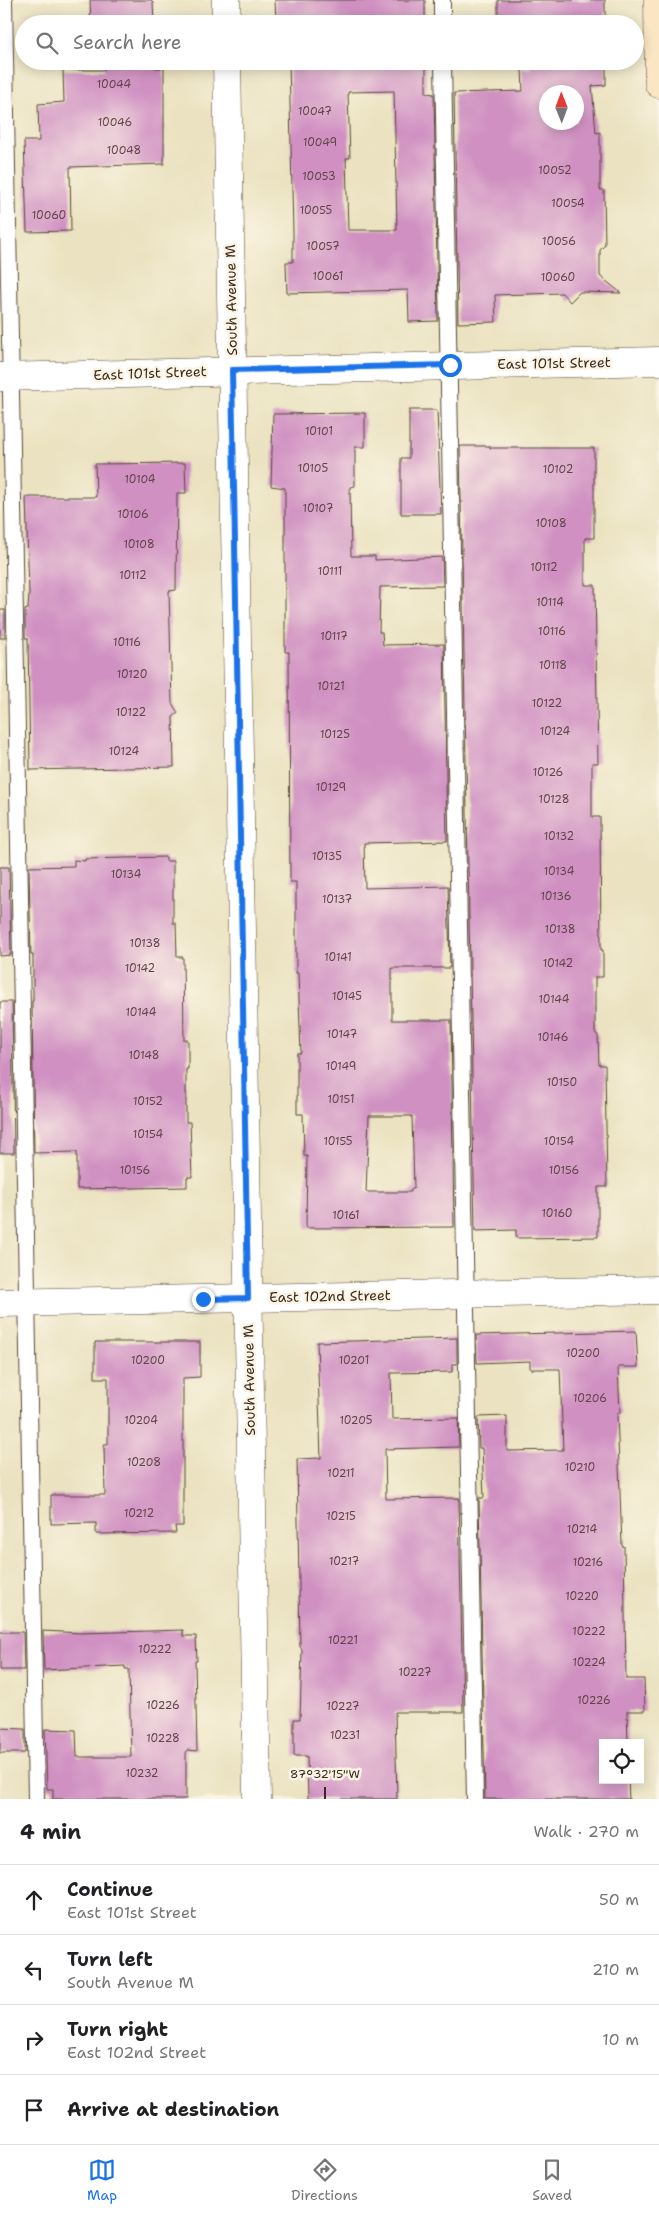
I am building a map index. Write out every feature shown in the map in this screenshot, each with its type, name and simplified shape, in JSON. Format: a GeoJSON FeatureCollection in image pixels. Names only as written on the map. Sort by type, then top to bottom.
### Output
{"type":"FeatureCollection","features":[{"type":"Feature","properties":{"kind":"street"},"geometry":{"type":"LineString","coordinates":[[226,0],[226,15]]}},
{"type":"Feature","properties":{"kind":"street"},"geometry":{"type":"LineString","coordinates":[[658,0],[659,84]]}},
{"type":"Feature","properties":{"kind":"street","name":"South Avenue M"},"geometry":{"type":"LineString","coordinates":[[227,70],[257,1799]]}},
{"type":"Feature","properties":{"kind":"street","name":"East 101st Street"},"geometry":{"type":"LineString","coordinates":[[5,377],[659,361]]}},
{"type":"Feature","properties":{"kind":"street","name":"East 102nd Street"},"geometry":{"type":"LineString","coordinates":[[0,1303],[659,1290]]}},
{"type":"Feature","properties":{"kind":"lane"},"geometry":{"type":"LineString","coordinates":[[4,0],[7,602],[27,1302],[36,1799]]}},
{"type":"Feature","properties":{"kind":"lane"},"geometry":{"type":"LineString","coordinates":[[442,0],[442,15]]}},
{"type":"Feature","properties":{"kind":"lane"},"geometry":{"type":"LineString","coordinates":[[443,70],[475,1799]]}},
{"type":"Feature","properties":{"kind":"building"},"geometry":{"type":"Polygon","coordinates":[[[90,0],[151,0],[153,2],[154,15],[91,15],[90,0]]]}},
{"type":"Feature","properties":{"kind":"building"},"geometry":{"type":"Polygon","coordinates":[[[275,0],[425,0],[425,15],[276,15],[275,0]]]}},
{"type":"Feature","properties":{"kind":"building"},"geometry":{"type":"Polygon","coordinates":[[[498,0],[605,0],[605,15],[498,15],[498,0]]]}},
{"type":"Feature","properties":{"kind":"building"},"geometry":{"type":"Polygon","coordinates":[[[63,70],[164,70],[164,164],[70,167],[71,231],[27,232],[24,141],[39,141],[38,104],[64,102],[63,70]]]}},
{"type":"Feature","properties":{"kind":"building"},"geometry":{"type":"Polygon","coordinates":[[[289,70],[426,70],[426,93],[434,94],[438,321],[409,322],[408,290],[287,293],[286,262],[293,262],[289,70]],[[394,91],[348,92],[350,158],[346,158],[348,230],[397,230],[394,91]]]}},
{"type":"Feature","properties":{"kind":"building"},"geometry":{"type":"Polygon","coordinates":[[[522,70],[606,70],[606,85],[592,86],[596,133],[600,132],[600,190],[604,190],[605,245],[600,250],[600,276],[621,293],[580,292],[570,302],[562,293],[495,295],[496,322],[458,323],[454,93],[523,91],[522,70]]]}},
{"type":"Feature","properties":{"kind":"building"},"geometry":{"type":"Polygon","coordinates":[[[409,410],[437,410],[441,514],[401,514],[401,458],[409,458],[409,410]]]}},
{"type":"Feature","properties":{"kind":"building"},"geometry":{"type":"Polygon","coordinates":[[[365,413],[365,447],[355,447],[355,486],[350,487],[351,556],[375,556],[375,560],[442,557],[443,586],[380,587],[379,632],[382,632],[383,645],[444,644],[447,841],[364,843],[365,888],[448,886],[450,968],[392,968],[392,1020],[451,1020],[454,1227],[306,1228],[307,1156],[304,1156],[303,1114],[297,1114],[297,1053],[301,1053],[298,973],[296,973],[296,882],[290,882],[289,652],[285,652],[285,488],[271,486],[273,414],[365,413]],[[369,1116],[366,1192],[411,1192],[411,1189],[414,1189],[412,1116],[369,1116]]]}},
{"type":"Feature","properties":{"kind":"building"},"geometry":{"type":"Polygon","coordinates":[[[460,446],[490,446],[490,448],[594,448],[594,538],[585,538],[585,585],[595,585],[598,763],[592,763],[592,817],[600,817],[601,950],[603,950],[603,977],[595,977],[595,1033],[598,1035],[599,1065],[605,1065],[607,1187],[598,1187],[598,1237],[516,1238],[516,1230],[475,1231],[460,446]]]}},
{"type":"Feature","properties":{"kind":"building"},"geometry":{"type":"Polygon","coordinates":[[[185,463],[186,493],[177,493],[176,590],[169,591],[172,703],[178,713],[173,717],[174,767],[30,770],[28,638],[25,638],[25,610],[28,609],[29,594],[26,497],[96,497],[95,464],[185,463]]]}},
{"type":"Feature","properties":{"kind":"building"},"geometry":{"type":"Polygon","coordinates":[[[0,610],[5,610],[5,638],[0,638],[0,610]]]}},
{"type":"Feature","properties":{"kind":"building"},"geometry":{"type":"Polygon","coordinates":[[[166,857],[166,861],[173,861],[173,923],[176,923],[177,957],[183,957],[184,1040],[188,1040],[186,1122],[190,1122],[192,1177],[187,1177],[187,1187],[77,1189],[77,1152],[34,1153],[33,955],[31,955],[29,867],[74,866],[74,860],[85,861],[85,859],[166,857]]]}},
{"type":"Feature","properties":{"kind":"building"},"geometry":{"type":"Polygon","coordinates":[[[0,867],[9,867],[11,955],[0,956],[0,867]]]}},
{"type":"Feature","properties":{"kind":"building"},"geometry":{"type":"Polygon","coordinates":[[[0,1002],[12,1002],[14,1153],[0,1153],[0,1002]]]}},
{"type":"Feature","properties":{"kind":"building"},"geometry":{"type":"Polygon","coordinates":[[[636,1331],[638,1367],[618,1367],[620,1413],[617,1413],[622,1546],[624,1546],[626,1679],[644,1679],[645,1711],[627,1711],[628,1739],[599,1739],[599,1784],[628,1784],[629,1799],[485,1799],[479,1498],[484,1498],[482,1448],[479,1448],[478,1417],[507,1416],[507,1451],[563,1450],[560,1369],[530,1369],[530,1361],[477,1363],[476,1335],[636,1331]]]}},
{"type":"Feature","properties":{"kind":"building"},"geometry":{"type":"Polygon","coordinates":[[[457,1338],[457,1364],[452,1364],[452,1372],[391,1373],[392,1419],[458,1418],[459,1447],[385,1449],[386,1499],[459,1498],[463,1712],[395,1712],[397,1799],[308,1799],[307,1756],[294,1756],[294,1719],[300,1719],[302,1650],[300,1646],[297,1459],[321,1458],[317,1342],[457,1338]]]}},
{"type":"Feature","properties":{"kind":"building"},"geometry":{"type":"Polygon","coordinates":[[[95,1342],[200,1342],[200,1377],[183,1378],[183,1526],[175,1526],[176,1533],[96,1534],[96,1523],[51,1524],[51,1495],[105,1495],[104,1444],[108,1444],[108,1378],[95,1378],[95,1342]]]}},
{"type":"Feature","properties":{"kind":"building"},"geometry":{"type":"Polygon","coordinates":[[[183,1630],[183,1636],[196,1636],[197,1661],[195,1661],[197,1751],[187,1750],[186,1754],[186,1799],[53,1799],[53,1789],[47,1789],[45,1729],[76,1730],[77,1757],[131,1757],[129,1669],[125,1669],[125,1666],[44,1670],[43,1631],[81,1633],[183,1630]]]}},
{"type":"Feature","properties":{"kind":"building"},"geometry":{"type":"Polygon","coordinates":[[[0,1632],[23,1632],[24,1670],[0,1670],[0,1632]]]}},
{"type":"Feature","properties":{"kind":"building"},"geometry":{"type":"Polygon","coordinates":[[[0,1728],[25,1729],[25,1753],[0,1753],[0,1728]]]}},
{"type":"Feature","properties":{"kind":"route"},"geometry":{"type":"LineString","coordinates":[[203,1299],[248,1298],[232,370],[450,365]]}}]}
